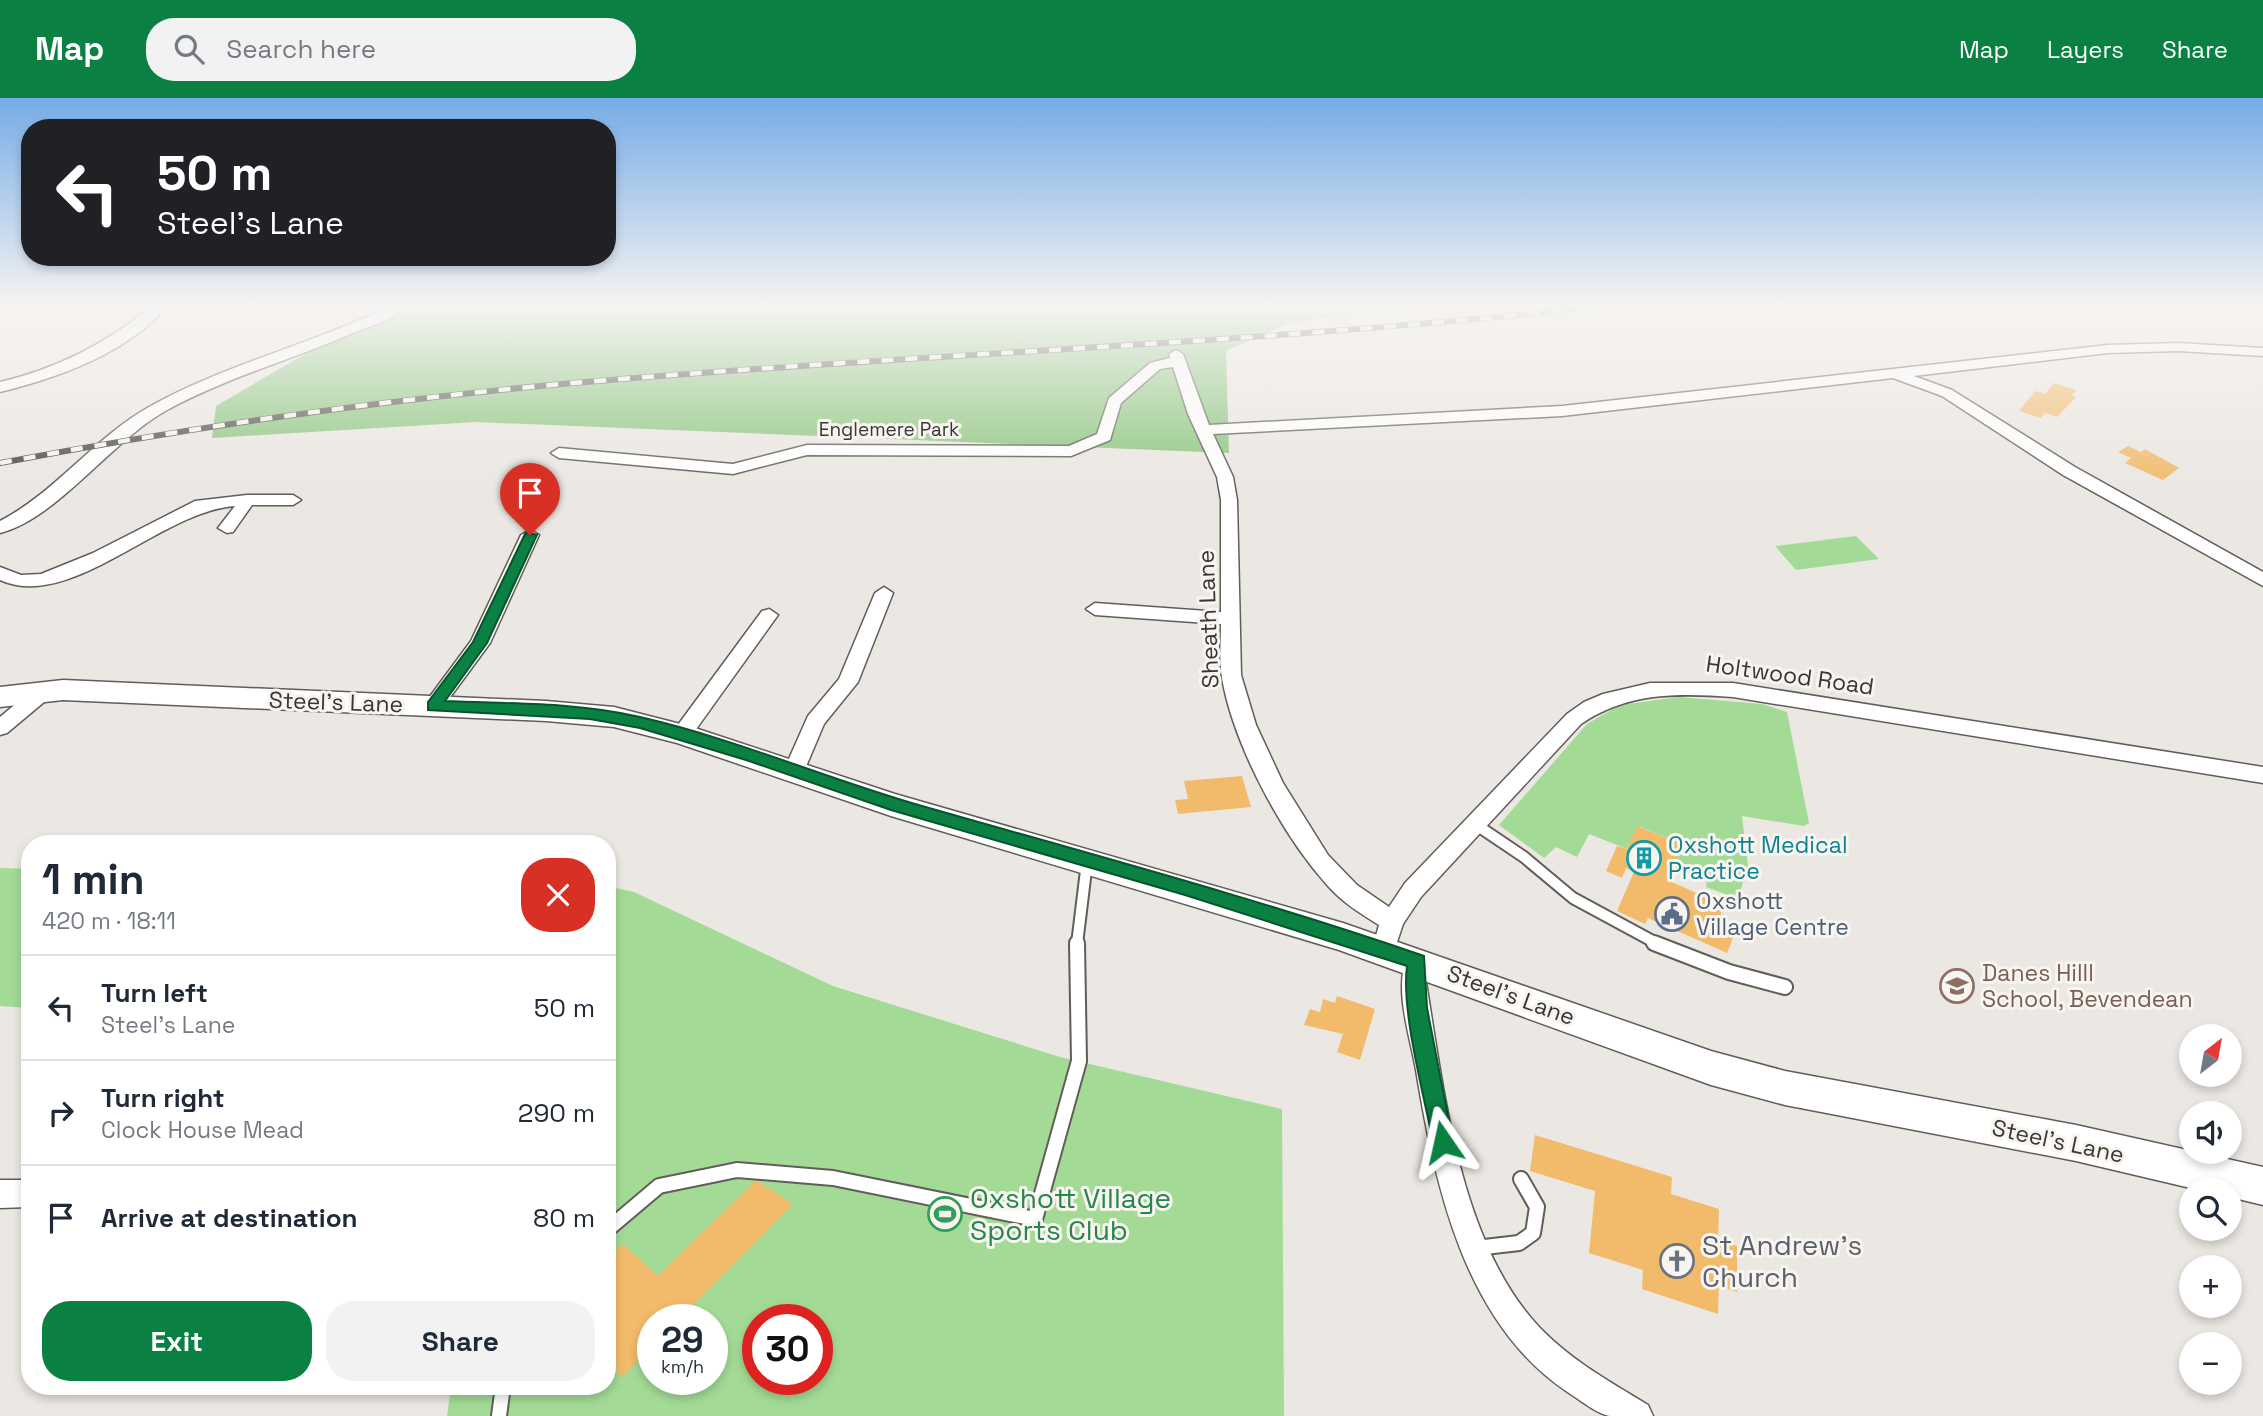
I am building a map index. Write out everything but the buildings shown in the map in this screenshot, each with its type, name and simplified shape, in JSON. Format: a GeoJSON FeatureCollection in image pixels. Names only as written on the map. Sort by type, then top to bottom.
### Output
{"type":"FeatureCollection","features":[{"type":"Feature","properties":{"kind":"street"},"geometry":{"type":"LineString","coordinates":[[0,387],[52,370]]}},
{"type":"Feature","properties":{"kind":"street"},"geometry":{"type":"LineString","coordinates":[[0,528],[42,503],[135,423],[178,399],[253,370]]}},
{"type":"Feature","properties":{"kind":"street","name":"Englemere Park"},"geometry":{"type":"LineString","coordinates":[[559,453],[733,470],[807,450],[1070,451],[1104,437],[1114,401],[1151,370]]}},
{"type":"Feature","properties":{"kind":"street","name":"Sheath Lane"},"geometry":{"type":"LineString","coordinates":[[1182,370],[1225,477],[1229,500],[1230,675],[1234,695],[1276,788],[1312,850],[1388,936]]}},
{"type":"Feature","properties":{"kind":"street"},"geometry":{"type":"LineString","coordinates":[[1204,430],[1562,411],[1922,370]]}},
{"type":"Feature","properties":{"kind":"street"},"geometry":{"type":"LineString","coordinates":[[1944,370],[1947,393]]}},
{"type":"Feature","properties":{"kind":"street"},"geometry":{"type":"LineString","coordinates":[[1891,373],[1947,393],[2068,471],[2263,580]]}},
{"type":"Feature","properties":{"kind":"street"},"geometry":{"type":"LineString","coordinates":[[0,573],[7,580],[18,582],[61,573],[190,509],[215,502],[293,499]]}},
{"type":"Feature","properties":{"kind":"street"},"geometry":{"type":"LineString","coordinates":[[227,528],[247,501]]}},
{"type":"Feature","properties":{"kind":"street"},"geometry":{"type":"LineString","coordinates":[[433,706],[480,643],[530,535]]}},
{"type":"Feature","properties":{"kind":"street"},"geometry":{"type":"LineString","coordinates":[[795,770],[815,721],[848,682],[884,593]]}},
{"type":"Feature","properties":{"kind":"street"},"geometry":{"type":"LineString","coordinates":[[1096,609],[1231,619]]}},
{"type":"Feature","properties":{"kind":"street"},"geometry":{"type":"LineString","coordinates":[[682,734],[769,615]]}},
{"type":"Feature","properties":{"kind":"street","name":"Holtwood Road"},"geometry":{"type":"LineString","coordinates":[[1388,936],[1413,890],[1574,719],[1592,705],[1623,694],[1655,689],[1733,690],[2263,775]]}},
{"type":"Feature","properties":{"kind":"street"},"geometry":{"type":"LineString","coordinates":[[0,728],[53,691]]}},
{"type":"Feature","properties":{"kind":"street","name":"Steel's Lane"},"geometry":{"type":"LineString","coordinates":[[0,697],[53,691],[590,713],[682,734],[891,804],[1088,860],[1388,936],[1417,962],[1711,1068],[1785,1088],[2076,1143],[2263,1186]]}},
{"type":"Feature","properties":{"kind":"street"},"geometry":{"type":"LineString","coordinates":[[1417,962],[1414,982],[1448,1165],[1476,1248],[1496,1293],[1527,1335],[1564,1371],[1637,1416]]}},
{"type":"Feature","properties":{"kind":"street"},"geometry":{"type":"LineString","coordinates":[[0,1194],[21,1193]]}},
{"type":"Feature","properties":{"kind":"lane"},"geometry":{"type":"LineString","coordinates":[[1475,824],[1524,857],[1571,897],[1627,929],[1697,963],[1738,977],[1785,987]]}},
{"type":"Feature","properties":{"kind":"lane"},"geometry":{"type":"LineString","coordinates":[[616,1222],[659,1186],[737,1170],[833,1178],[1035,1219],[1079,1061],[1077,942],[1088,860]]}},
{"type":"Feature","properties":{"kind":"lane"},"geometry":{"type":"LineString","coordinates":[[1476,1248],[1519,1242],[1533,1233],[1537,1207],[1521,1179]]}},
{"type":"Feature","properties":{"kind":"lane"},"geometry":{"type":"LineString","coordinates":[[499,1416],[502,1395]]}},
{"type":"Feature","properties":{"kind":"green space"},"geometry":{"type":"Polygon","coordinates":[[[279,370],[1227,370],[1229,453],[476,422],[212,438],[216,406],[279,370]]]}},
{"type":"Feature","properties":{"kind":"green space"},"geometry":{"type":"Polygon","coordinates":[[[1856,536],[1879,559],[1796,570],[1775,546],[1856,536]]]}},
{"type":"Feature","properties":{"kind":"green space"},"geometry":{"type":"Polygon","coordinates":[[[1679,697],[1762,704],[1787,712],[1809,823],[1804,826],[1742,816],[1748,866],[1738,899],[1706,887],[1707,882],[1672,867],[1682,844],[1638,826],[1627,849],[1589,834],[1577,857],[1556,847],[1544,858],[1499,825],[1587,724],[1620,705],[1679,697]]]}},
{"type":"Feature","properties":{"kind":"green space"},"geometry":{"type":"Polygon","coordinates":[[[0,868],[21,869],[21,1007],[0,1006],[0,868]]]}},
{"type":"Feature","properties":{"kind":"green space","name":"Oxshott Village Sports Club"},"geometry":{"type":"Polygon","coordinates":[[[616,888],[634,892],[833,986],[1060,1057],[1282,1109],[1284,1416],[447,1416],[450,1395],[616,1395],[616,888]]]}},
{"type":"Feature","properties":{"kind":"railway"},"geometry":{"type":"LineString","coordinates":[[0,463],[140,438],[421,399],[562,384],[754,370]]}},
{"type":"Feature","properties":{"kind":"place","name":"Oxshott Medical Practice"},"geometry":{"type":"Point","coordinates":[1644,858]}},
{"type":"Feature","properties":{"kind":"place","name":"Oxshott Village Centre"},"geometry":{"type":"Point","coordinates":[1672,914]}},
{"type":"Feature","properties":{"kind":"place","name":"Danes Hilll School, Bevendean"},"geometry":{"type":"Point","coordinates":[1957,986]}},
{"type":"Feature","properties":{"kind":"place","name":"Oxshott Village Sports Club"},"geometry":{"type":"Point","coordinates":[945,1214]}},
{"type":"Feature","properties":{"kind":"place","name":"St Andrew's Church"},"geometry":{"type":"Point","coordinates":[1677,1261]}},
{"type":"Feature","properties":{"kind":"route"},"geometry":{"type":"LineString","coordinates":[[530,535],[480,643],[433,706],[590,713],[640,723],[795,770],[891,804],[1185,888],[1417,962],[1414,982],[1443,1142]]}}]}
